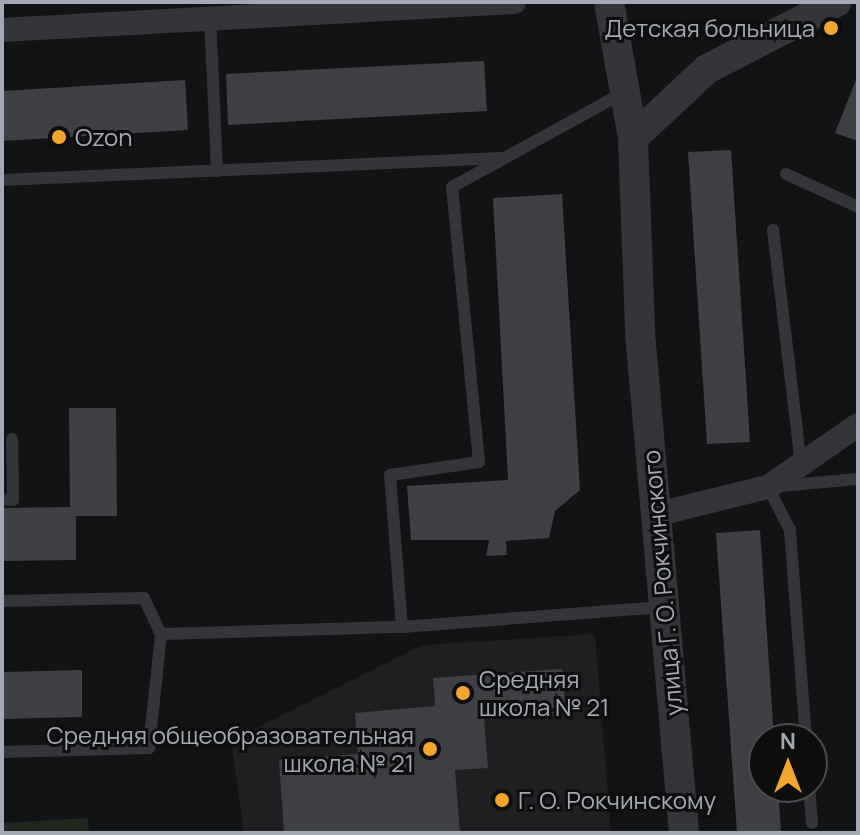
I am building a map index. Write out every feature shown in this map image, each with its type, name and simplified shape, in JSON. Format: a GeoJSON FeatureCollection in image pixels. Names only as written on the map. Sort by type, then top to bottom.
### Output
{"type":"FeatureCollection","features":[{"type":"Feature","properties":{"kind":"street"},"geometry":{"type":"LineString","coordinates":[[2,30],[210,16],[514,2]]}},
{"type":"Feature","properties":{"kind":"street","name":"улица Г. О. Рокчинского"},"geometry":{"type":"LineString","coordinates":[[609,2],[629,89],[640,333],[684,833]]}},
{"type":"Feature","properties":{"kind":"street"},"geometry":{"type":"LineString","coordinates":[[633,138],[707,69],[837,2]]}},
{"type":"Feature","properties":{"kind":"street"},"geometry":{"type":"LineString","coordinates":[[658,514],[768,487],[858,425]]}},
{"type":"Feature","properties":{"kind":"lane"},"geometry":{"type":"LineString","coordinates":[[210,16],[217,171]]}},
{"type":"Feature","properties":{"kind":"lane"},"geometry":{"type":"LineString","coordinates":[[402,627],[390,475],[479,462],[452,187],[629,89]]}},
{"type":"Feature","properties":{"kind":"lane"},"geometry":{"type":"LineString","coordinates":[[2,180],[509,158]]}},
{"type":"Feature","properties":{"kind":"lane"},"geometry":{"type":"LineString","coordinates":[[786,174],[858,207]]}},
{"type":"Feature","properties":{"kind":"lane"},"geometry":{"type":"LineString","coordinates":[[773,230],[801,464]]}},
{"type":"Feature","properties":{"kind":"lane"},"geometry":{"type":"LineString","coordinates":[[2,499],[13,500],[12,439]]}},
{"type":"Feature","properties":{"kind":"lane"},"geometry":{"type":"LineString","coordinates":[[805,723],[790,530],[768,487],[858,479]]}},
{"type":"Feature","properties":{"kind":"lane"},"geometry":{"type":"LineString","coordinates":[[2,601],[144,598],[161,634],[149,748],[2,752]]}},
{"type":"Feature","properties":{"kind":"lane"},"geometry":{"type":"LineString","coordinates":[[161,634],[402,627],[662,607]]}},
{"type":"Feature","properties":{"kind":"lane"},"geometry":{"type":"LineString","coordinates":[[810,803],[812,823]]}},
{"type":"Feature","properties":{"kind":"shaded area","name":"Средняя школа № 21"},"geometry":{"type":"Polygon","coordinates":[[[595,634],[611,833],[244,833],[231,741],[423,645],[595,634]]]}},
{"type":"Feature","properties":{"kind":"shaded area"},"geometry":{"type":"Polygon","coordinates":[[[88,818],[89,833],[2,833],[2,823],[88,818]]]}},
{"type":"Feature","properties":{"kind":"building"},"geometry":{"type":"Polygon","coordinates":[[[484,61],[487,111],[228,125],[226,74],[484,61]]]}},
{"type":"Feature","properties":{"kind":"building"},"geometry":{"type":"Polygon","coordinates":[[[858,75],[858,141],[835,133],[858,75]]]}},
{"type":"Feature","properties":{"kind":"building"},"geometry":{"type":"Polygon","coordinates":[[[185,80],[188,130],[2,141],[2,91],[185,80]]]}},
{"type":"Feature","properties":{"kind":"building"},"geometry":{"type":"Polygon","coordinates":[[[731,150],[750,442],[707,444],[688,152],[731,150]]]}},
{"type":"Feature","properties":{"kind":"building"},"geometry":{"type":"Polygon","coordinates":[[[562,194],[580,490],[555,511],[549,538],[506,541],[507,555],[486,556],[489,540],[411,540],[407,486],[508,480],[493,198],[562,194]]]}},
{"type":"Feature","properties":{"kind":"building"},"geometry":{"type":"Polygon","coordinates":[[[69,408],[116,408],[117,516],[76,516],[76,560],[2,561],[2,508],[70,507],[69,408]]]}},
{"type":"Feature","properties":{"kind":"building"},"geometry":{"type":"Polygon","coordinates":[[[760,530],[773,723],[748,723],[748,803],[779,803],[781,831],[737,833],[716,533],[760,530]]]}},
{"type":"Feature","properties":{"kind":"building","name":"Средняя общеобразовательная школа № 21"},"geometry":{"type":"Polygon","coordinates":[[[562,669],[566,712],[484,718],[488,768],[455,770],[460,833],[284,833],[279,760],[358,754],[355,713],[435,706],[433,678],[562,669]]]}},
{"type":"Feature","properties":{"kind":"building"},"geometry":{"type":"Polygon","coordinates":[[[82,670],[82,717],[2,719],[2,672],[82,670]]]}},
{"type":"Feature","properties":{"kind":"place","name":"Детская больница"},"geometry":{"type":"Point","coordinates":[831,28]}},
{"type":"Feature","properties":{"kind":"place","name":"Ozon"},"geometry":{"type":"Point","coordinates":[59,137]}},
{"type":"Feature","properties":{"kind":"place","name":"Средняя школа № 21"},"geometry":{"type":"Point","coordinates":[463,693]}},
{"type":"Feature","properties":{"kind":"place","name":"Средняя общеобразовательная школа № 21"},"geometry":{"type":"Point","coordinates":[430,749]}},
{"type":"Feature","properties":{"kind":"place","name":"Г. О. Рокчинскому"},"geometry":{"type":"Point","coordinates":[502,800]}}]}
